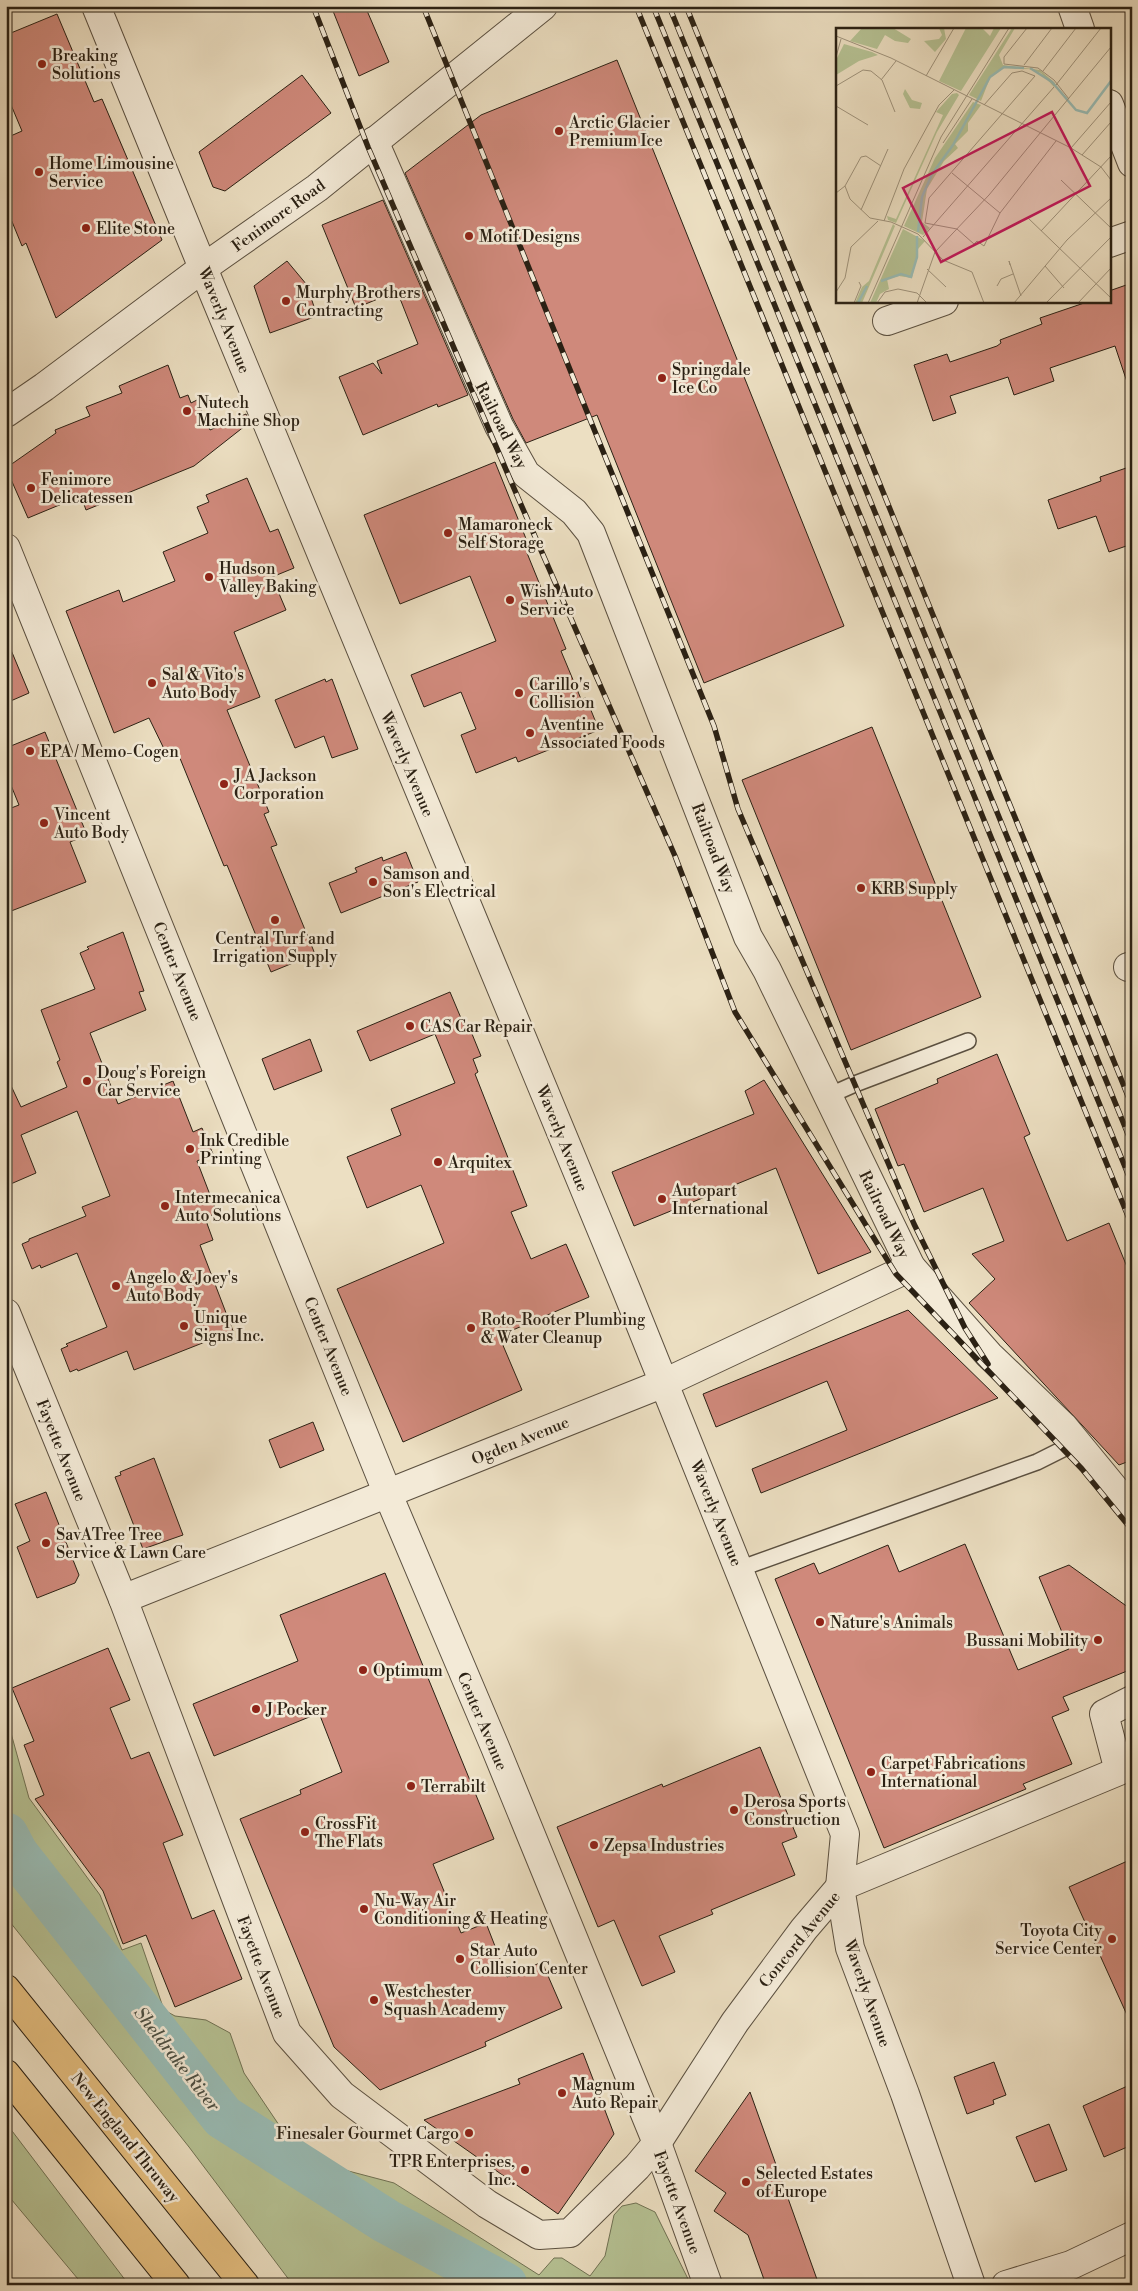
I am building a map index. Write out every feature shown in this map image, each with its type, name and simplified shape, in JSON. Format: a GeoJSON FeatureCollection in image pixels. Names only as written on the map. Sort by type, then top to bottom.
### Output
{"type":"FeatureCollection","features":[{"type":"Feature","properties":{"kind":"highway","name":"New England Thruway"},"geometry":{"type":"LineString","coordinates":[[6,1989],[245,2285]]}},
{"type":"Feature","properties":{"kind":"highway"},"geometry":{"type":"LineString","coordinates":[[6,2074],[176,2285]]}},
{"type":"Feature","properties":{"kind":"street","name":"Waverly Avenue"},"geometry":{"type":"LineString","coordinates":[[96,6],[664,1382],[845,1834],[840,1887],[850,1948],[905,2094],[971,2285]]}},
{"type":"Feature","properties":{"kind":"street","name":"Fenimore Road"},"geometry":{"type":"LineString","coordinates":[[6,413],[203,268],[318,188],[543,6]]}},
{"type":"Feature","properties":{"kind":"street"},"geometry":{"type":"LineString","coordinates":[[1072,6],[1080,28]]}},
{"type":"Feature","properties":{"kind":"street"},"geometry":{"type":"LineString","coordinates":[[1110,107],[1132,163]]}},
{"type":"Feature","properties":{"kind":"street","name":"Railroad Way"},"geometry":{"type":"LineString","coordinates":[[374,141],[499,426],[526,474],[574,512],[592,533],[748,937],[911,1267],[989,1355],[1063,1426],[1132,1510]]}},
{"type":"Feature","properties":{"kind":"street"},"geometry":{"type":"LineString","coordinates":[[1110,243],[1132,235]]}},
{"type":"Feature","properties":{"kind":"street"},"geometry":{"type":"LineString","coordinates":[[887,321],[941,302]]}},
{"type":"Feature","properties":{"kind":"street","name":"Center Avenue"},"geometry":{"type":"LineString","coordinates":[[6,548],[387,1492],[502,1765],[657,2143]]}},
{"type":"Feature","properties":{"kind":"street","name":"Ogden Avenue"},"geometry":{"type":"LineString","coordinates":[[123,1598],[664,1382],[911,1267]]}},
{"type":"Feature","properties":{"kind":"street","name":"Fayette Avenue"},"geometry":{"type":"LineString","coordinates":[[6,1313],[123,1598],[287,2033],[342,2095],[487,2204],[539,2235],[570,2233],[637,2167],[657,2143]]}},
{"type":"Feature","properties":{"kind":"street","name":"Concord Avenue"},"geometry":{"type":"LineString","coordinates":[[657,2143],[735,2022],[804,1929],[840,1887],[1119,1771],[1104,1714],[1132,1700]]}},
{"type":"Feature","properties":{"kind":"street","name":"Fayette Avenue"},"geometry":{"type":"LineString","coordinates":[[657,2143],[708,2285]]}},
{"type":"Feature","properties":{"kind":"street"},"geometry":{"type":"LineString","coordinates":[[1006,2285],[1071,2265],[1132,2236]]}},
{"type":"Feature","properties":{"kind":"lane"},"geometry":{"type":"LineString","coordinates":[[828,1096],[968,1042]]}},
{"type":"Feature","properties":{"kind":"lane"},"geometry":{"type":"LineString","coordinates":[[739,1568],[1037,1462],[1077,1442]]}},
{"type":"Feature","properties":{"kind":"green space"},"geometry":{"type":"Polygon","coordinates":[[[6,1715],[29,1798],[100,1895],[122,1950],[141,1943],[164,2010],[175,2016],[206,2020],[230,2033],[244,2073],[279,2125],[337,2168],[394,2183],[539,2275],[554,2258],[562,2258],[590,2276],[605,2256],[614,2215],[622,2206],[636,2203],[655,2212],[691,2285],[293,2285],[189,2147],[6,1917],[6,1715]]]}},
{"type":"Feature","properties":{"kind":"green space"},"geometry":{"type":"Polygon","coordinates":[[[6,2123],[129,2285],[83,2285],[6,2193],[6,2123]]]}},
{"type":"Feature","properties":{"kind":"building"},"geometry":{"type":"Polygon","coordinates":[[[331,6],[365,6],[389,62],[359,76],[331,6]]]}},
{"type":"Feature","properties":{"kind":"building"},"geometry":{"type":"Polygon","coordinates":[[[57,14],[94,102],[102,99],[162,240],[56,318],[26,243],[22,246],[6,207],[6,138],[22,131],[6,93],[6,35],[57,14]]]}},
{"type":"Feature","properties":{"kind":"building"},"geometry":{"type":"Polygon","coordinates":[[[617,60],[844,626],[704,683],[597,415],[526,443],[513,419],[405,173],[481,115],[617,60]]]}},
{"type":"Feature","properties":{"kind":"building"},"geometry":{"type":"Polygon","coordinates":[[[302,75],[331,113],[225,191],[213,187],[199,152],[302,75]]]}},
{"type":"Feature","properties":{"kind":"building"},"geometry":{"type":"Polygon","coordinates":[[[383,200],[468,395],[438,407],[437,404],[363,435],[339,377],[373,363],[382,374],[377,361],[418,344],[397,291],[356,308],[322,225],[383,200]]]}},
{"type":"Feature","properties":{"kind":"building","name":"Murphy Brothers Contracting"},"geometry":{"type":"Polygon","coordinates":[[[287,261],[307,285],[317,316],[270,333],[254,286],[287,261]]]}},
{"type":"Feature","properties":{"kind":"building"},"geometry":{"type":"Polygon","coordinates":[[[1132,283],[1132,384],[1128,385],[1115,346],[1050,368],[1054,381],[1014,395],[1008,377],[950,396],[956,413],[933,421],[914,365],[947,354],[950,362],[997,346],[1001,343],[1000,340],[1042,324],[1040,318],[1087,302],[1110,302],[1110,291],[1132,283]]]}},
{"type":"Feature","properties":{"kind":"building"},"geometry":{"type":"Polygon","coordinates":[[[168,365],[180,398],[188,395],[191,403],[197,400],[210,430],[246,414],[250,422],[194,466],[86,510],[81,496],[28,518],[6,468],[56,433],[55,430],[90,416],[86,407],[122,393],[119,386],[168,365]]]}},
{"type":"Feature","properties":{"kind":"building"},"geometry":{"type":"Polygon","coordinates":[[[495,462],[531,551],[527,553],[566,649],[561,651],[581,699],[586,698],[599,730],[518,762],[516,757],[476,773],[461,735],[476,729],[461,692],[424,707],[411,675],[496,641],[470,576],[400,604],[364,515],[495,462]]]}},
{"type":"Feature","properties":{"kind":"building"},"geometry":{"type":"Polygon","coordinates":[[[1132,466],[1132,544],[1109,552],[1096,516],[1058,529],[1048,500],[1101,481],[1100,477],[1132,466]]]}},
{"type":"Feature","properties":{"kind":"building"},"geometry":{"type":"Polygon","coordinates":[[[247,478],[270,532],[278,529],[294,568],[272,577],[286,610],[234,632],[260,697],[227,710],[269,812],[264,814],[277,845],[271,847],[315,954],[271,972],[227,865],[224,866],[177,751],[167,755],[149,718],[114,733],[66,611],[119,590],[123,602],[175,581],[163,552],[208,533],[197,507],[209,502],[206,495],[247,478]]]}},
{"type":"Feature","properties":{"kind":"building"},"geometry":{"type":"Polygon","coordinates":[[[6,638],[29,693],[6,703],[6,638]]]}},
{"type":"Feature","properties":{"kind":"building"},"geometry":{"type":"Polygon","coordinates":[[[325,679],[326,682],[332,679],[358,749],[332,758],[324,736],[295,748],[275,700],[325,679]]]}},
{"type":"Feature","properties":{"kind":"building","name":"KRB Supply"},"geometry":{"type":"Polygon","coordinates":[[[872,727],[981,997],[851,1050],[742,780],[872,727]]]}},
{"type":"Feature","properties":{"kind":"building"},"geometry":{"type":"Polygon","coordinates":[[[45,732],[87,835],[70,842],[86,882],[6,913],[6,810],[19,805],[6,773],[6,748],[45,732]]]}},
{"type":"Feature","properties":{"kind":"building","name":"Samson and Son's Electrical"},"geometry":{"type":"Polygon","coordinates":[[[406,852],[418,882],[341,913],[329,883],[357,872],[355,868],[382,857],[383,861],[406,852]]]}},
{"type":"Feature","properties":{"kind":"building"},"geometry":{"type":"Polygon","coordinates":[[[123,932],[144,991],[139,992],[146,1010],[90,1033],[118,1104],[173,1081],[193,1132],[202,1128],[213,1154],[197,1161],[217,1213],[205,1218],[213,1240],[200,1245],[233,1331],[134,1370],[127,1351],[78,1371],[77,1369],[70,1372],[61,1349],[68,1346],[66,1344],[107,1327],[77,1253],[41,1268],[40,1265],[32,1269],[22,1244],[29,1241],[29,1239],[86,1216],[82,1207],[110,1196],[77,1111],[21,1135],[36,1173],[6,1186],[6,1075],[21,1107],[67,1087],[57,1062],[60,1060],[41,1010],[95,989],[80,953],[89,949],[87,947],[123,932]]]}},
{"type":"Feature","properties":{"kind":"building"},"geometry":{"type":"Polygon","coordinates":[[[450,992],[466,1030],[470,1029],[481,1056],[473,1059],[478,1072],[475,1074],[527,1206],[511,1212],[531,1259],[566,1244],[589,1297],[499,1336],[522,1390],[403,1442],[337,1289],[444,1243],[421,1185],[367,1208],[347,1157],[401,1135],[391,1109],[455,1083],[435,1034],[370,1061],[357,1031],[450,992]]]}},
{"type":"Feature","properties":{"kind":"building"},"geometry":{"type":"Polygon","coordinates":[[[310,1039],[322,1071],[274,1090],[262,1059],[310,1039]]]}},
{"type":"Feature","properties":{"kind":"building"},"geometry":{"type":"Polygon","coordinates":[[[997,1054],[1030,1134],[1024,1137],[1067,1241],[1109,1223],[1132,1279],[1132,1460],[1119,1465],[969,1303],[995,1279],[972,1254],[1004,1241],[983,1188],[924,1212],[904,1164],[898,1166],[875,1109],[938,1083],[937,1079],[997,1054]]]}},
{"type":"Feature","properties":{"kind":"building","name":"Autopart International"},"geometry":{"type":"Polygon","coordinates":[[[764,1080],[871,1252],[818,1274],[776,1168],[634,1226],[612,1172],[754,1114],[745,1091],[764,1080]]]}},
{"type":"Feature","properties":{"kind":"building"},"geometry":{"type":"Polygon","coordinates":[[[908,1310],[998,1398],[761,1493],[752,1469],[847,1430],[827,1381],[716,1427],[703,1394],[908,1310]]]}},
{"type":"Feature","properties":{"kind":"building"},"geometry":{"type":"Polygon","coordinates":[[[313,1422],[324,1450],[280,1468],[269,1440],[313,1422]]]}},
{"type":"Feature","properties":{"kind":"building"},"geometry":{"type":"Polygon","coordinates":[[[154,1458],[183,1535],[143,1549],[115,1477],[121,1475],[120,1472],[154,1458]]]}},
{"type":"Feature","properties":{"kind":"building","name":"SavATree Tree Service & Lawn Care"},"geometry":{"type":"Polygon","coordinates":[[[46,1492],[79,1575],[75,1583],[37,1598],[17,1547],[30,1541],[15,1504],[46,1492]]]}},
{"type":"Feature","properties":{"kind":"building"},"geometry":{"type":"Polygon","coordinates":[[[965,1544],[1018,1670],[1069,1649],[1039,1577],[1069,1565],[1132,1610],[1132,1669],[1063,1697],[1069,1710],[1052,1717],[1072,1764],[1023,1784],[1026,1789],[884,1848],[775,1579],[814,1563],[819,1574],[888,1545],[899,1572],[965,1544]]]}},
{"type":"Feature","properties":{"kind":"building"},"geometry":{"type":"Polygon","coordinates":[[[385,1573],[494,1839],[433,1864],[461,1933],[486,1923],[507,1977],[542,1962],[562,2008],[485,2042],[486,2046],[380,2090],[334,2047],[240,1819],[301,1794],[300,1790],[342,1772],[319,1713],[214,1756],[193,1704],[298,1661],[280,1615],[385,1573]]]}},
{"type":"Feature","properties":{"kind":"building"},"geometry":{"type":"Polygon","coordinates":[[[108,1648],[130,1700],[110,1708],[131,1759],[149,1752],[183,1835],[163,1843],[192,1919],[214,1910],[242,1979],[175,2007],[146,1935],[123,1944],[103,1891],[35,1799],[44,1795],[24,1745],[34,1741],[12,1688],[108,1648]]]}},
{"type":"Feature","properties":{"kind":"building"},"geometry":{"type":"Polygon","coordinates":[[[760,1747],[797,1837],[782,1843],[795,1875],[711,1910],[713,1914],[659,1936],[675,1972],[642,1986],[614,1920],[598,1927],[557,1827],[662,1784],[663,1787],[760,1747]]]}},
{"type":"Feature","properties":{"kind":"building","name":"Toyota City Service Center"},"geometry":{"type":"Polygon","coordinates":[[[1132,1859],[1132,2026],[1069,1887],[1132,1859]]]}},
{"type":"Feature","properties":{"kind":"building"},"geometry":{"type":"Polygon","coordinates":[[[583,2053],[614,2134],[558,2214],[424,2120],[520,2084],[518,2079],[583,2053]]]}},
{"type":"Feature","properties":{"kind":"building"},"geometry":{"type":"Polygon","coordinates":[[[994,2062],[1006,2095],[993,2100],[994,2104],[967,2114],[954,2077],[994,2062]]]}},
{"type":"Feature","properties":{"kind":"building"},"geometry":{"type":"Polygon","coordinates":[[[1132,2084],[1132,2145],[1104,2157],[1083,2106],[1132,2084]]]}},
{"type":"Feature","properties":{"kind":"building","name":"Selected Estates of Europe"},"geometry":{"type":"Polygon","coordinates":[[[750,2092],[819,2285],[766,2285],[748,2235],[714,2211],[726,2193],[695,2171],[750,2092]]]}},
{"type":"Feature","properties":{"kind":"building"},"geometry":{"type":"Polygon","coordinates":[[[1049,2124],[1067,2170],[1035,2182],[1016,2137],[1049,2124]]]}},
{"type":"Feature","properties":{"kind":"waterway","name":"Sheldrake River"},"geometry":{"type":"LineString","coordinates":[[6,1835],[16,1854],[223,2117],[386,2221],[505,2285]]}},
{"type":"Feature","properties":{"kind":"railway"},"geometry":{"type":"LineString","coordinates":[[313,6],[368,147],[519,500],[675,856],[735,1012],[896,1274],[1082,1469],[1132,1530]]}},
{"type":"Feature","properties":{"kind":"railway"},"geometry":{"type":"LineString","coordinates":[[423,6],[714,726],[738,809],[914,1224],[965,1328],[988,1364]]}},
{"type":"Feature","properties":{"kind":"railway"},"geometry":{"type":"LineString","coordinates":[[636,6],[1132,1226]]}},
{"type":"Feature","properties":{"kind":"railway"},"geometry":{"type":"LineString","coordinates":[[653,6],[1132,1184]]}},
{"type":"Feature","properties":{"kind":"railway"},"geometry":{"type":"LineString","coordinates":[[669,6],[1132,1144]]}},
{"type":"Feature","properties":{"kind":"railway"},"geometry":{"type":"LineString","coordinates":[[686,6],[1132,1106]]}},
{"type":"Feature","properties":{"kind":"place","name":"Breaking Solutions"},"geometry":{"type":"Point","coordinates":[42,64]}},
{"type":"Feature","properties":{"kind":"place","name":"Arctic Glacier Premium Ice"},"geometry":{"type":"Point","coordinates":[559,131]}},
{"type":"Feature","properties":{"kind":"place","name":"Home Limousine Service"},"geometry":{"type":"Point","coordinates":[39,172]}},
{"type":"Feature","properties":{"kind":"place","name":"Elite Stone"},"geometry":{"type":"Point","coordinates":[86,228]}},
{"type":"Feature","properties":{"kind":"place","name":"Motif Designs"},"geometry":{"type":"Point","coordinates":[469,236]}},
{"type":"Feature","properties":{"kind":"place","name":"Murphy Brothers Contracting"},"geometry":{"type":"Point","coordinates":[286,301]}},
{"type":"Feature","properties":{"kind":"place","name":"Springdale Ice Co"},"geometry":{"type":"Point","coordinates":[662,378]}},
{"type":"Feature","properties":{"kind":"place","name":"Nutech Machine Shop"},"geometry":{"type":"Point","coordinates":[187,411]}},
{"type":"Feature","properties":{"kind":"place","name":"Fenimore Delicatessen"},"geometry":{"type":"Point","coordinates":[31,488]}},
{"type":"Feature","properties":{"kind":"place","name":"Mamaroneck Self Storage"},"geometry":{"type":"Point","coordinates":[448,533]}},
{"type":"Feature","properties":{"kind":"place","name":"Hudson Valley Baking"},"geometry":{"type":"Point","coordinates":[209,577]}},
{"type":"Feature","properties":{"kind":"place","name":"Wish Auto Service"},"geometry":{"type":"Point","coordinates":[510,600]}},
{"type":"Feature","properties":{"kind":"place","name":"Sal & Vito's Auto Body"},"geometry":{"type":"Point","coordinates":[152,683]}},
{"type":"Feature","properties":{"kind":"place","name":"Carillo's Collision"},"geometry":{"type":"Point","coordinates":[519,693]}},
{"type":"Feature","properties":{"kind":"place","name":"Aventine Associated Foods"},"geometry":{"type":"Point","coordinates":[530,733]}},
{"type":"Feature","properties":{"kind":"place","name":"EPA / Memo-Cogen"},"geometry":{"type":"Point","coordinates":[30,751]}},
{"type":"Feature","properties":{"kind":"place","name":"J A Jackson Corporation"},"geometry":{"type":"Point","coordinates":[224,784]}},
{"type":"Feature","properties":{"kind":"place","name":"Vincent Auto Body"},"geometry":{"type":"Point","coordinates":[44,823]}},
{"type":"Feature","properties":{"kind":"place","name":"Samson and Son's Electrical"},"geometry":{"type":"Point","coordinates":[373,882]}},
{"type":"Feature","properties":{"kind":"place","name":"KRB Supply"},"geometry":{"type":"Point","coordinates":[861,888]}},
{"type":"Feature","properties":{"kind":"place","name":"Central Turf and Irrigation Supply"},"geometry":{"type":"Point","coordinates":[275,920]}},
{"type":"Feature","properties":{"kind":"place","name":"CAS Car Repair"},"geometry":{"type":"Point","coordinates":[410,1026]}},
{"type":"Feature","properties":{"kind":"place","name":"Doug's Foreign Car Service"},"geometry":{"type":"Point","coordinates":[87,1081]}},
{"type":"Feature","properties":{"kind":"place","name":"Ink Credible Printing"},"geometry":{"type":"Point","coordinates":[190,1149]}},
{"type":"Feature","properties":{"kind":"place","name":"Arquitex"},"geometry":{"type":"Point","coordinates":[438,1162]}},
{"type":"Feature","properties":{"kind":"place","name":"Autopart International"},"geometry":{"type":"Point","coordinates":[662,1199]}},
{"type":"Feature","properties":{"kind":"place","name":"Intermecanica Auto Solutions"},"geometry":{"type":"Point","coordinates":[165,1206]}},
{"type":"Feature","properties":{"kind":"place","name":"Angelo & Joey's Auto Body"},"geometry":{"type":"Point","coordinates":[116,1286]}},
{"type":"Feature","properties":{"kind":"place","name":"Unique Signs Inc."},"geometry":{"type":"Point","coordinates":[184,1326]}},
{"type":"Feature","properties":{"kind":"place","name":"Roto-Rooter Plumbing & Water Cleanup"},"geometry":{"type":"Point","coordinates":[471,1328]}},
{"type":"Feature","properties":{"kind":"place","name":"SavATree Tree Service & Lawn Care"},"geometry":{"type":"Point","coordinates":[46,1543]}},
{"type":"Feature","properties":{"kind":"place","name":"Nature's Animals"},"geometry":{"type":"Point","coordinates":[820,1622]}},
{"type":"Feature","properties":{"kind":"place","name":"Bussani Mobility"},"geometry":{"type":"Point","coordinates":[1098,1640]}},
{"type":"Feature","properties":{"kind":"place","name":"Optimum"},"geometry":{"type":"Point","coordinates":[363,1670]}},
{"type":"Feature","properties":{"kind":"place","name":"J Pocker"},"geometry":{"type":"Point","coordinates":[256,1709]}},
{"type":"Feature","properties":{"kind":"place","name":"Carpet Fabrications International"},"geometry":{"type":"Point","coordinates":[871,1772]}},
{"type":"Feature","properties":{"kind":"place","name":"Terrabilt"},"geometry":{"type":"Point","coordinates":[411,1786]}},
{"type":"Feature","properties":{"kind":"place","name":"Derosa Sports Construction"},"geometry":{"type":"Point","coordinates":[734,1810]}},
{"type":"Feature","properties":{"kind":"place","name":"CrossFit The Flats"},"geometry":{"type":"Point","coordinates":[305,1832]}},
{"type":"Feature","properties":{"kind":"place","name":"Zepsa Industries"},"geometry":{"type":"Point","coordinates":[594,1845]}},
{"type":"Feature","properties":{"kind":"place","name":"Nu-Way Air Conditioning & Heating"},"geometry":{"type":"Point","coordinates":[364,1909]}},
{"type":"Feature","properties":{"kind":"place","name":"Toyota City Service Center"},"geometry":{"type":"Point","coordinates":[1112,1939]}},
{"type":"Feature","properties":{"kind":"place","name":"Star Auto Collision Center"},"geometry":{"type":"Point","coordinates":[460,1959]}},
{"type":"Feature","properties":{"kind":"place","name":"Westchester Squash Academy"},"geometry":{"type":"Point","coordinates":[374,2000]}},
{"type":"Feature","properties":{"kind":"place","name":"Magnum Auto Repair"},"geometry":{"type":"Point","coordinates":[562,2093]}},
{"type":"Feature","properties":{"kind":"place","name":"Finesaler Gourmet Cargo"},"geometry":{"type":"Point","coordinates":[469,2133]}},
{"type":"Feature","properties":{"kind":"place","name":"TPR Enterprises, Inc."},"geometry":{"type":"Point","coordinates":[525,2170]}},
{"type":"Feature","properties":{"kind":"place","name":"Selected Estates of Europe"},"geometry":{"type":"Point","coordinates":[746,2182]}}]}
